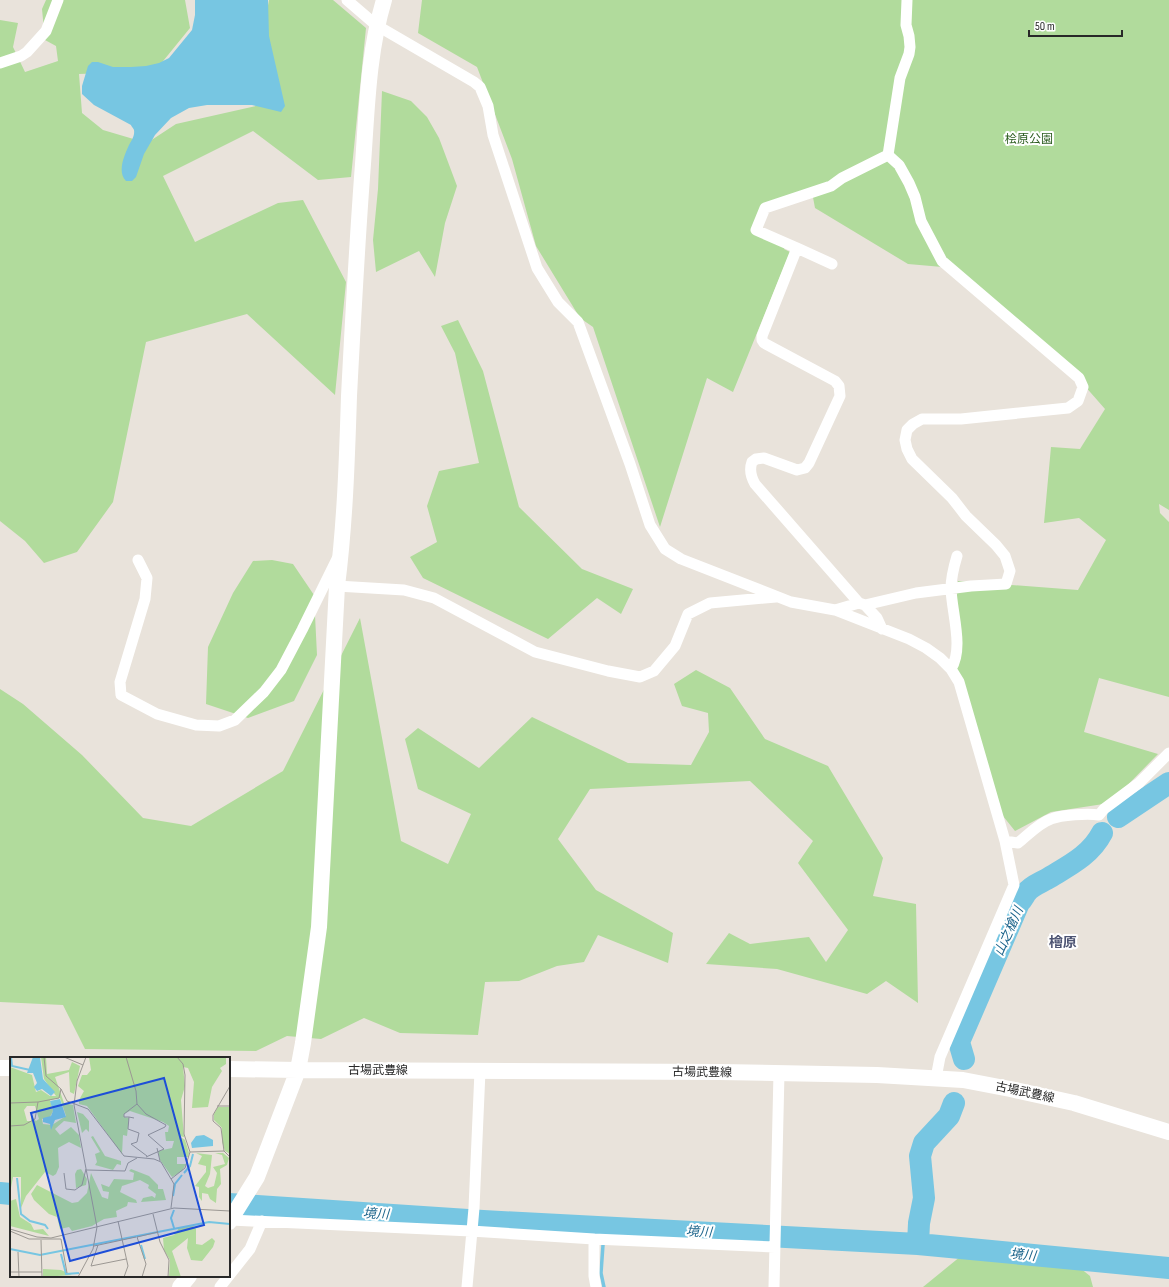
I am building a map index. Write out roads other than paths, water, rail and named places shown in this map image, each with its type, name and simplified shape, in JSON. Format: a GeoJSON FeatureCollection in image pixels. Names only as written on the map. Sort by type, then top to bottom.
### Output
{"type":"FeatureCollection","features":[{"type":"Feature","properties":{"kind":"street"},"geometry":{"type":"LineString","coordinates":[[0,62],[21,56],[27,52],[46,31],[58,0]]}},
{"type":"Feature","properties":{"kind":"street"},"geometry":{"type":"LineString","coordinates":[[347,0],[376,25],[474,82],[480,87],[488,106],[494,135],[537,268],[558,302],[578,322],[630,464],[650,525],[665,549],[681,559],[791,602],[835,610],[926,648],[940,658],[951,669],[959,682],[1005,841],[1014,885],[940,1057],[936,1078]]}},
{"type":"Feature","properties":{"kind":"street"},"geometry":{"type":"LineString","coordinates":[[230,1221],[257,1177],[298,1070],[319,927],[337,586],[342,550],[361,194],[372,56],[376,25],[384,0]]}},
{"type":"Feature","properties":{"kind":"street"},"geometry":{"type":"LineString","coordinates":[[888,155],[900,78],[910,47],[910,36],[906,24],[907,0]]}},
{"type":"Feature","properties":{"kind":"street"},"geometry":{"type":"LineString","coordinates":[[832,264],[756,230],[764,208],[831,186],[842,178],[888,155]]}},
{"type":"Feature","properties":{"kind":"street"},"geometry":{"type":"LineString","coordinates":[[835,610],[916,593],[951,588],[1006,584],[1010,571],[1006,556],[966,516],[952,498],[912,459],[906,449],[905,440],[907,430],[913,424],[922,419],[961,419],[1068,408],[1078,401],[1083,387],[1079,378],[942,261],[921,221],[915,197],[909,183],[899,165],[888,155]]}},
{"type":"Feature","properties":{"kind":"street"},"geometry":{"type":"LineString","coordinates":[[798,248],[762,336],[762,340],[764,343],[834,381],[839,386],[840,396],[809,464],[805,468],[797,470],[764,458],[760,458],[752,462],[750,466],[751,477],[755,484],[862,604],[877,618],[882,629]]}},
{"type":"Feature","properties":{"kind":"street"},"geometry":{"type":"LineString","coordinates":[[138,560],[147,578],[145,599],[120,682],[121,695],[157,714],[196,726],[219,726],[235,720],[264,692],[281,670],[342,550]]}},
{"type":"Feature","properties":{"kind":"street"},"geometry":{"type":"LineString","coordinates":[[951,669],[957,657],[951,588],[957,556]]}},
{"type":"Feature","properties":{"kind":"street"},"geometry":{"type":"LineString","coordinates":[[337,586],[404,590],[434,598],[535,652],[640,678],[654,671],[675,646],[688,614],[710,603],[778,597]]}},
{"type":"Feature","properties":{"kind":"street"},"geometry":{"type":"LineString","coordinates":[[1005,841],[1018,843],[1034,829],[1052,818],[1086,814],[1099,815],[1104,809],[1139,783],[1169,753]]}},
{"type":"Feature","properties":{"kind":"street","name":"古場武豊線"},"geometry":{"type":"LineString","coordinates":[[230,1069],[719,1072],[877,1075],[936,1078],[963,1080],[1074,1103],[1169,1132]]}},
{"type":"Feature","properties":{"kind":"street"},"geometry":{"type":"LineString","coordinates":[[467,1287],[474,1208],[480,1071]]}},
{"type":"Feature","properties":{"kind":"street"},"geometry":{"type":"LineString","coordinates":[[774,1287],[779,1073]]}},
{"type":"Feature","properties":{"kind":"street"},"geometry":{"type":"LineString","coordinates":[[230,1221],[471,1230],[594,1238],[775,1246]]}},
{"type":"Feature","properties":{"kind":"street"},"geometry":{"type":"LineString","coordinates":[[230,1274],[250,1249],[262,1221]]}},
{"type":"Feature","properties":{"kind":"street"},"geometry":{"type":"LineString","coordinates":[[594,1238],[594,1276],[596,1287]]}},
{"type":"Feature","properties":{"kind":"street"},"geometry":{"type":"LineString","coordinates":[[180,1287],[188,1277]]}},
{"type":"Feature","properties":{"kind":"street"},"geometry":{"type":"LineString","coordinates":[[220,1287],[228,1277]]}},
{"type":"Feature","properties":{"kind":"water"},"geometry":{"type":"Polygon","coordinates":[[[195,0],[268,0],[269,36],[285,106],[281,112],[252,105],[207,105],[189,108],[171,118],[155,135],[144,154],[136,177],[132,181],[126,181],[122,173],[122,164],[134,130],[131,125],[94,105],[82,94],[82,86],[88,66],[92,62],[98,62],[113,67],[146,66],[159,63],[169,58],[192,30],[195,15],[195,0]]]}},
{"type":"Feature","properties":{"kind":"waterway","name":"山之槍川"},"geometry":{"type":"LineString","coordinates":[[1118,817],[1169,783]]}},
{"type":"Feature","properties":{"kind":"waterway","name":"山之槍川"},"geometry":{"type":"LineString","coordinates":[[964,1059],[959,1042],[1019,903],[1030,888],[1078,860],[1091,848],[1102,833]]}},
{"type":"Feature","properties":{"kind":"waterway","name":"山之槍川"},"geometry":{"type":"LineString","coordinates":[[918,1244],[919,1223],[924,1198],[920,1156],[924,1143],[949,1116],[954,1103]]}},
{"type":"Feature","properties":{"kind":"waterway","name":"境川"},"geometry":{"type":"LineString","coordinates":[[0,1193],[10,1194]]}},
{"type":"Feature","properties":{"kind":"waterway","name":"境川"},"geometry":{"type":"LineString","coordinates":[[230,1204],[483,1221],[918,1244],[1169,1268]]}},
{"type":"Feature","properties":{"kind":"waterway"},"geometry":{"type":"LineString","coordinates":[[603,1245],[601,1273],[604,1287]]}},
{"type":"Feature","properties":{"kind":"district","name":"檜原"},"geometry":{"type":"Point","coordinates":[1063,942]}},
{"type":"Feature","properties":{"kind":"park label","name":"桧原公園"},"geometry":{"type":"Point","coordinates":[1029,139]}}]}
